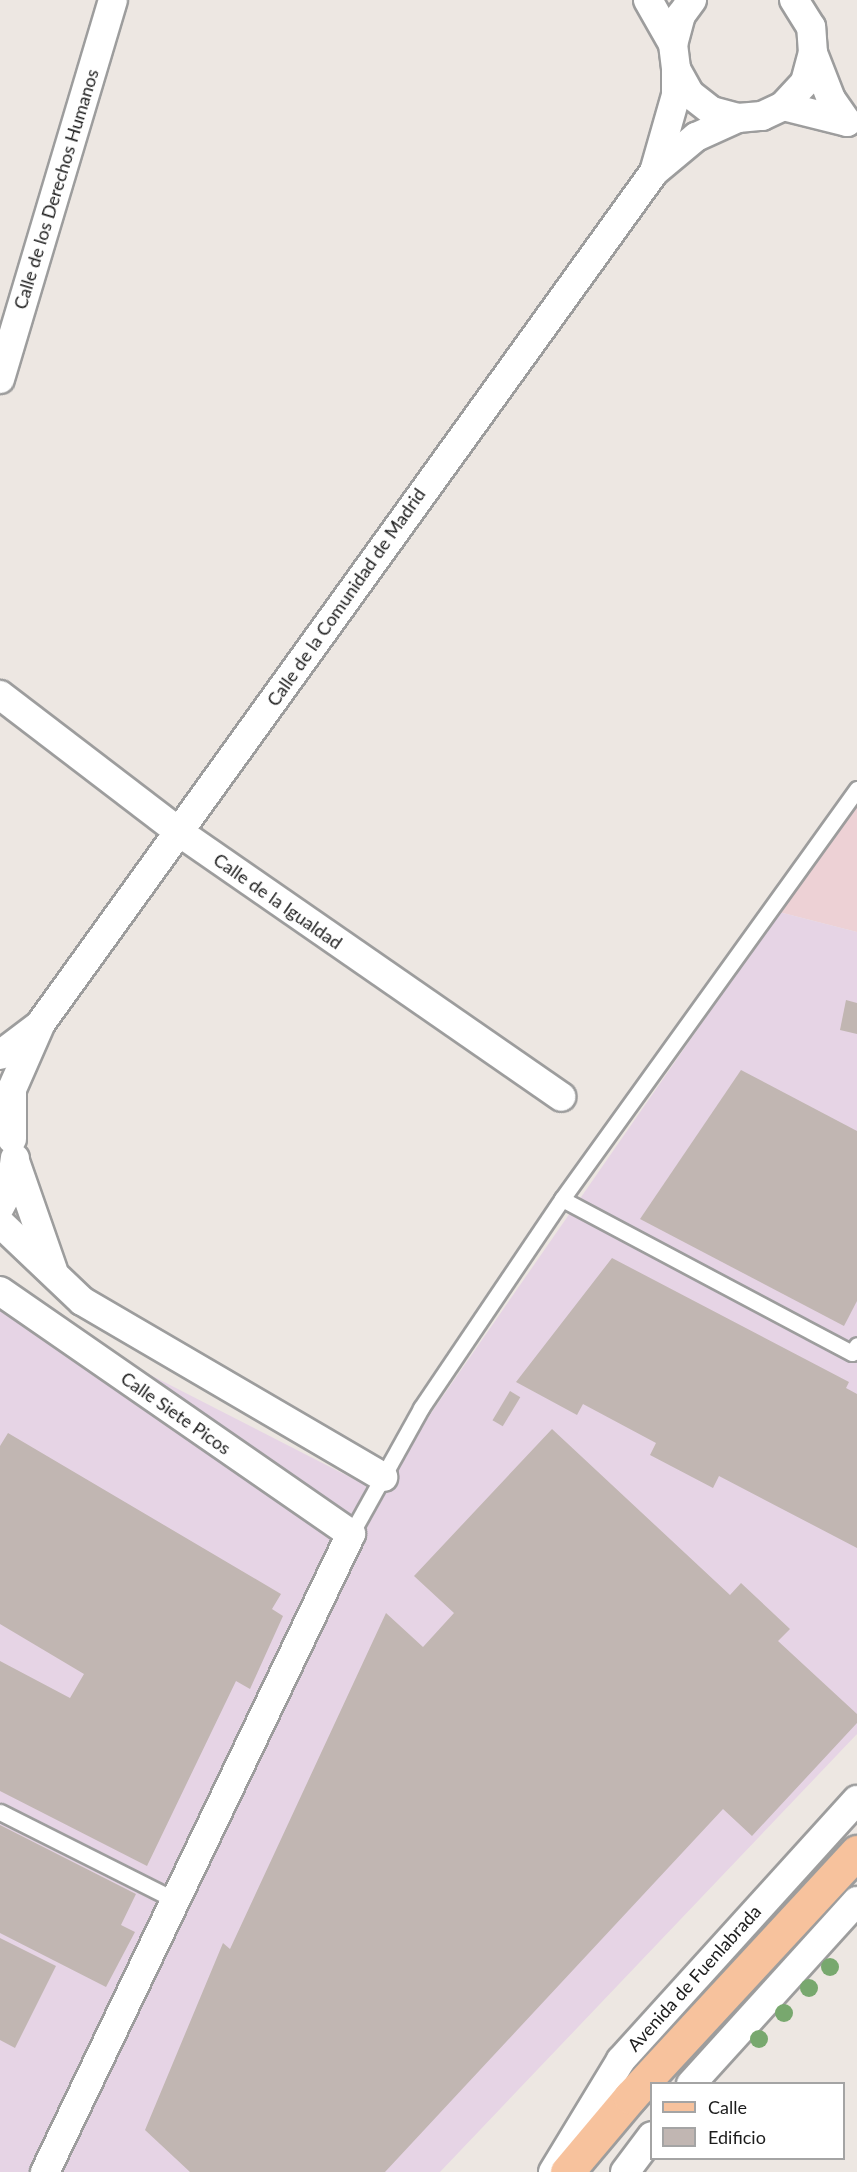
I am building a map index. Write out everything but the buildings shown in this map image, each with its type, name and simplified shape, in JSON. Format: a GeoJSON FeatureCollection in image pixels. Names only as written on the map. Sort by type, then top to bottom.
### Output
{"type":"FeatureCollection","features":[{"type":"Feature","properties":{"kind":"main road","name":"Avenida de Fuenlabrada"},"geometry":{"type":"LineString","coordinates":[[567,2172],[630,2097],[857,1852]]}},
{"type":"Feature","properties":{"kind":"main road","name":"Avenida de Fuenlabrada"},"geometry":{"type":"LineString","coordinates":[[595,2172],[630,2097]]}},
{"type":"Feature","properties":{"kind":"street","name":"Calle de los Derechos Humanos"},"geometry":{"type":"LineString","coordinates":[[0,379],[113,0]]}},
{"type":"Feature","properties":{"kind":"street"},"geometry":{"type":"LineString","coordinates":[[648,0],[690,94],[712,111],[738,118],[762,116],[783,106],[805,82],[812,27]]}},
{"type":"Feature","properties":{"kind":"street","name":"Calle de la Comunidad de Madrid"},"geometry":{"type":"LineString","coordinates":[[654,172],[676,95],[674,56],[681,15],[692,0]]}},
{"type":"Feature","properties":{"kind":"street"},"geometry":{"type":"LineString","coordinates":[[794,0],[812,27],[831,99],[852,126]]}},
{"type":"Feature","properties":{"kind":"street"},"geometry":{"type":"LineString","coordinates":[[783,106],[852,126]]}},
{"type":"Feature","properties":{"kind":"street","name":"Calle de la Comunidad de Madrid"},"geometry":{"type":"LineString","coordinates":[[41,1023],[654,172],[696,137],[738,118]]}},
{"type":"Feature","properties":{"kind":"street","name":"Calle de la Igualdad"},"geometry":{"type":"LineString","coordinates":[[0,695],[179,832],[561,1097]]}},
{"type":"Feature","properties":{"kind":"street"},"geometry":{"type":"LineString","coordinates":[[0,1055],[41,1023]]}},
{"type":"Feature","properties":{"kind":"street"},"geometry":{"type":"LineString","coordinates":[[0,1207],[11,1186],[9,1139],[12,1089],[41,1023]]}},
{"type":"Feature","properties":{"kind":"street"},"geometry":{"type":"LineString","coordinates":[[9,1139],[55,1275]]}},
{"type":"Feature","properties":{"kind":"street"},"geometry":{"type":"LineString","coordinates":[[0,1223],[82,1301],[383,1477]]}},
{"type":"Feature","properties":{"kind":"street","name":"Calle Siete Picos"},"geometry":{"type":"LineString","coordinates":[[0,1291],[351,1534]]}},
{"type":"Feature","properties":{"kind":"street"},"geometry":{"type":"LineString","coordinates":[[45,2172],[351,1534]]}},
{"type":"Feature","properties":{"kind":"street","name":"Avenida de Fuenlabrada"},"geometry":{"type":"LineString","coordinates":[[553,2172],[621,2060],[857,1800]]}},
{"type":"Feature","properties":{"kind":"street"},"geometry":{"type":"LineString","coordinates":[[693,2082],[857,1901]]}},
{"type":"Feature","properties":{"kind":"street"},"geometry":{"type":"LineString","coordinates":[[625,2172],[650,2137]]}},
{"type":"Feature","properties":{"kind":"lane"},"geometry":{"type":"LineString","coordinates":[[351,1534],[421,1408],[562,1200],[857,789]]}},
{"type":"Feature","properties":{"kind":"lane"},"geometry":{"type":"LineString","coordinates":[[562,1200],[852,1353],[857,1345]]}},
{"type":"Feature","properties":{"kind":"lane"},"geometry":{"type":"LineString","coordinates":[[0,1812],[176,1900]]}},
{"type":"Feature","properties":{"kind":"shaded area"},"geometry":{"type":"Polygon","coordinates":[[[857,801],[857,932],[779,912],[857,801]]]}},
{"type":"Feature","properties":{"kind":"shaded area"},"geometry":{"type":"Polygon","coordinates":[[[779,912],[857,932],[857,1734],[440,2172],[0,2172],[0,1298],[377,1491],[779,912]]]}}]}
